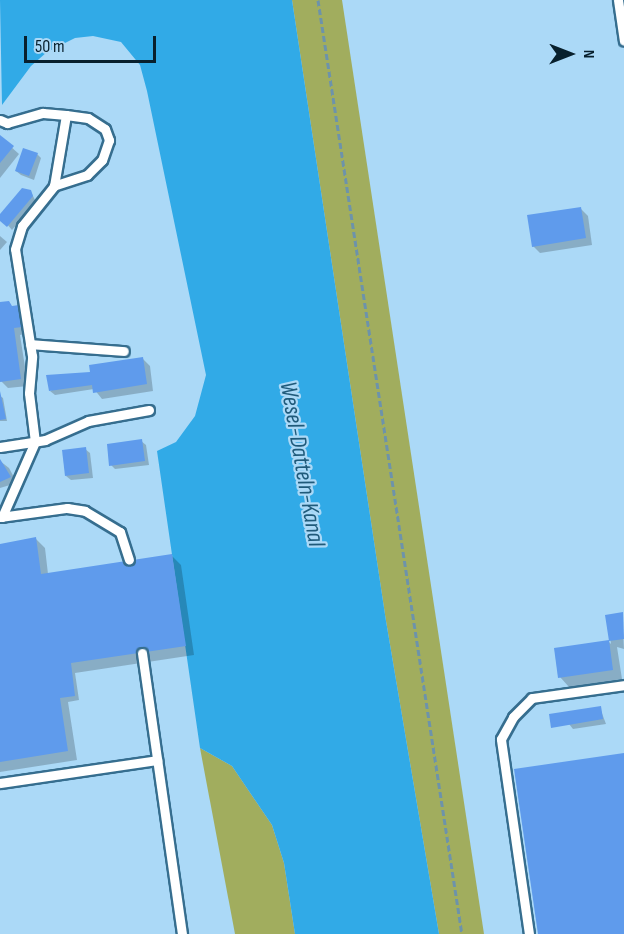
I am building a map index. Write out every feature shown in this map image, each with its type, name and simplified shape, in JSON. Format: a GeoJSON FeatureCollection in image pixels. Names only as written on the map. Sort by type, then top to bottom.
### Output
{"type":"FeatureCollection","features":[{"type":"Feature","properties":{"kind":"lane"},"geometry":{"type":"LineString","coordinates":[[618,0],[624,41]]}},
{"type":"Feature","properties":{"kind":"lane"},"geometry":{"type":"LineString","coordinates":[[0,120],[7,123],[43,113],[88,118],[105,129],[109,140],[102,160],[87,175],[54,186]]}},
{"type":"Feature","properties":{"kind":"lane"},"geometry":{"type":"LineString","coordinates":[[1,517],[35,441],[29,393],[30,344],[15,249],[22,226],[54,186],[66,115]]}},
{"type":"Feature","properties":{"kind":"lane"},"geometry":{"type":"LineString","coordinates":[[30,344],[123,351]]}},
{"type":"Feature","properties":{"kind":"lane"},"geometry":{"type":"LineString","coordinates":[[0,447],[35,441],[88,421],[149,410]]}},
{"type":"Feature","properties":{"kind":"lane"},"geometry":{"type":"LineString","coordinates":[[1,517],[67,508],[86,511],[120,532],[129,560]]}},
{"type":"Feature","properties":{"kind":"lane"},"geometry":{"type":"LineString","coordinates":[[142,653],[182,934]]}},
{"type":"Feature","properties":{"kind":"lane"},"geometry":{"type":"LineString","coordinates":[[529,934],[501,739],[513,717],[532,698],[624,685]]}},
{"type":"Feature","properties":{"kind":"lane"},"geometry":{"type":"LineString","coordinates":[[0,783],[157,760]]}},
{"type":"Feature","properties":{"kind":"path"},"geometry":{"type":"LineString","coordinates":[[318,0],[462,934]]}},
{"type":"Feature","properties":{"kind":"green space"},"geometry":{"type":"Polygon","coordinates":[[[292,0],[342,0],[484,934],[439,934],[386,621],[292,0]]]}},
{"type":"Feature","properties":{"kind":"green space"},"geometry":{"type":"Polygon","coordinates":[[[200,748],[232,766],[272,825],[284,863],[295,934],[235,934],[200,748]]]}},
{"type":"Feature","properties":{"kind":"water","name":"Wesel-Datteln-Kanal"},"geometry":{"type":"Polygon","coordinates":[[[0,0],[292,0],[386,621],[439,934],[295,934],[284,863],[272,825],[232,766],[200,748],[157,451],[176,442],[195,416],[206,375],[147,91],[140,65],[121,42],[93,36],[75,38],[47,52],[31,66],[2,105],[0,0]]]}},
{"type":"Feature","properties":{"kind":"building"},"geometry":{"type":"Polygon","coordinates":[[[0,135],[14,146],[0,163],[0,135]]]}},
{"type":"Feature","properties":{"kind":"building"},"geometry":{"type":"Polygon","coordinates":[[[23,148],[38,153],[29,176],[15,171],[23,148]]]}},
{"type":"Feature","properties":{"kind":"building"},"geometry":{"type":"Polygon","coordinates":[[[22,188],[31,190],[33,196],[7,227],[0,221],[0,214],[22,188]]]}},
{"type":"Feature","properties":{"kind":"building"},"geometry":{"type":"Polygon","coordinates":[[[581,207],[586,238],[532,247],[527,215],[581,207]]]}},
{"type":"Feature","properties":{"kind":"building"},"geometry":{"type":"Polygon","coordinates":[[[9,301],[12,306],[19,305],[22,327],[14,328],[21,379],[0,382],[0,302],[9,301]]]}},
{"type":"Feature","properties":{"kind":"building"},"geometry":{"type":"Polygon","coordinates":[[[143,357],[147,384],[93,393],[92,385],[49,391],[46,375],[90,372],[89,365],[143,357]]]}},
{"type":"Feature","properties":{"kind":"building"},"geometry":{"type":"Polygon","coordinates":[[[0,391],[6,419],[0,420],[0,391]]]}},
{"type":"Feature","properties":{"kind":"building"},"geometry":{"type":"Polygon","coordinates":[[[142,439],[145,461],[109,466],[107,444],[142,439]]]}},
{"type":"Feature","properties":{"kind":"building"},"geometry":{"type":"Polygon","coordinates":[[[86,447],[89,473],[65,476],[62,450],[86,447]]]}},
{"type":"Feature","properties":{"kind":"building"},"geometry":{"type":"Polygon","coordinates":[[[0,459],[11,477],[0,482],[0,459]]]}},
{"type":"Feature","properties":{"kind":"building"},"geometry":{"type":"Polygon","coordinates":[[[36,537],[41,574],[172,554],[186,646],[71,663],[75,696],[60,698],[68,751],[0,762],[0,544],[36,537]]]}},
{"type":"Feature","properties":{"kind":"building"},"geometry":{"type":"Polygon","coordinates":[[[623,612],[624,639],[609,641],[605,615],[623,612]]]}},
{"type":"Feature","properties":{"kind":"building"},"geometry":{"type":"Polygon","coordinates":[[[609,640],[613,670],[558,678],[554,648],[609,640]]]}},
{"type":"Feature","properties":{"kind":"building"},"geometry":{"type":"Polygon","coordinates":[[[601,706],[603,719],[551,728],[549,714],[601,706]]]}},
{"type":"Feature","properties":{"kind":"building"},"geometry":{"type":"Polygon","coordinates":[[[624,753],[624,934],[538,934],[514,769],[624,753]]]}}]}
